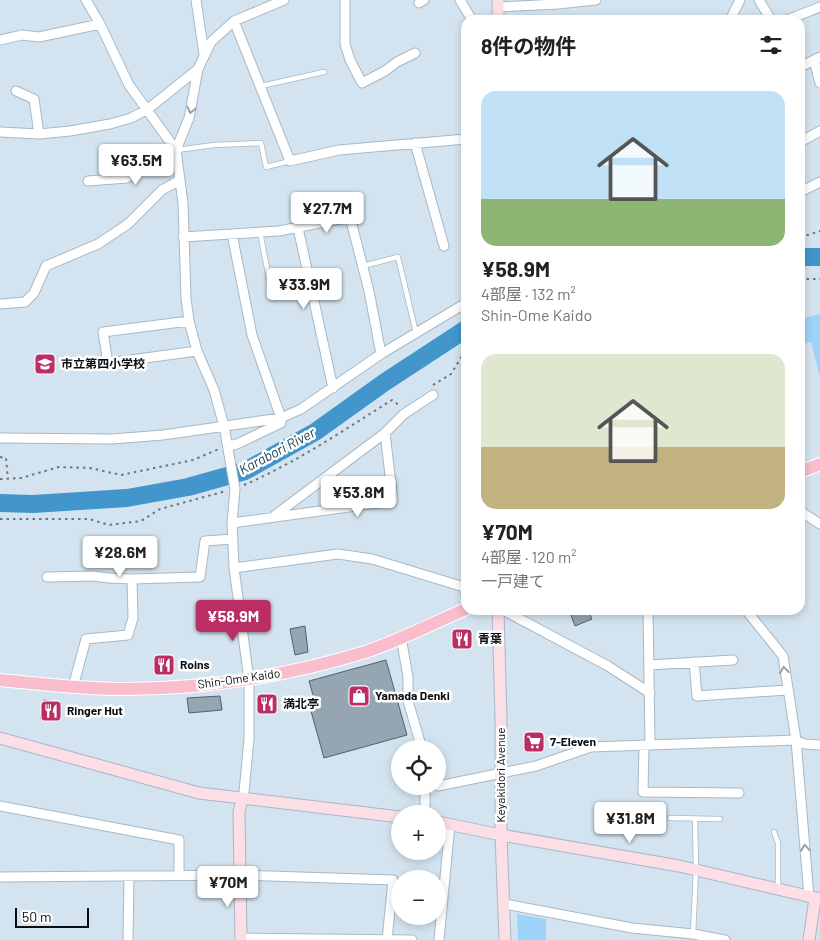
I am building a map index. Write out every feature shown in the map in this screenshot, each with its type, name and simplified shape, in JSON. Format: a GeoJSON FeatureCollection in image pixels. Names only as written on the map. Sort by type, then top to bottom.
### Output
{"type":"FeatureCollection","features":[{"type":"Feature","properties":{"kind":"main road"},"geometry":{"type":"LineString","coordinates":[[805,470],[820,464]]}},
{"type":"Feature","properties":{"kind":"main road","name":"Shin-Ome Kaido"},"geometry":{"type":"LineString","coordinates":[[0,680],[73,687],[151,688],[209,685],[249,680],[323,664],[367,651],[461,611]]}},
{"type":"Feature","properties":{"kind":"street"},"geometry":{"type":"LineString","coordinates":[[86,0],[100,24],[129,85],[148,109],[176,154],[183,203],[186,298],[190,321],[198,351],[214,390],[224,426],[235,488],[232,523],[234,568],[249,680],[249,738],[244,792],[239,812],[241,939],[412,940]]}},
{"type":"Feature","properties":{"kind":"street"},"geometry":{"type":"LineString","coordinates":[[196,0],[204,55]]}},
{"type":"Feature","properties":{"kind":"street"},"geometry":{"type":"LineString","coordinates":[[176,154],[189,118],[198,69],[211,42],[234,21],[284,0]]}},
{"type":"Feature","properties":{"kind":"street"},"geometry":{"type":"LineString","coordinates":[[345,0],[344,44],[362,83],[415,52]]}},
{"type":"Feature","properties":{"kind":"street"},"geometry":{"type":"LineString","coordinates":[[460,0],[469,15]]}},
{"type":"Feature","properties":{"kind":"street"},"geometry":{"type":"LineString","coordinates":[[498,3],[558,4],[596,0]]}},
{"type":"Feature","properties":{"kind":"street"},"geometry":{"type":"LineString","coordinates":[[732,15],[740,0]]}},
{"type":"Feature","properties":{"kind":"street"},"geometry":{"type":"LineString","coordinates":[[759,0],[768,15]]}},
{"type":"Feature","properties":{"kind":"street"},"geometry":{"type":"LineString","coordinates":[[800,15],[820,7]]}},
{"type":"Feature","properties":{"kind":"street"},"geometry":{"type":"LineString","coordinates":[[234,21],[290,161],[339,150],[461,139]]}},
{"type":"Feature","properties":{"kind":"street"},"geometry":{"type":"LineString","coordinates":[[0,40],[22,35],[39,37],[100,24]]}},
{"type":"Feature","properties":{"kind":"street"},"geometry":{"type":"LineString","coordinates":[[805,64],[817,58],[820,83]]}},
{"type":"Feature","properties":{"kind":"street"},"geometry":{"type":"LineString","coordinates":[[0,132],[39,134],[110,124],[131,118],[148,109],[198,69]]}},
{"type":"Feature","properties":{"kind":"street"},"geometry":{"type":"LineString","coordinates":[[16,91],[34,99],[39,134]]}},
{"type":"Feature","properties":{"kind":"street"},"geometry":{"type":"LineString","coordinates":[[805,140],[820,132]]}},
{"type":"Feature","properties":{"kind":"street"},"geometry":{"type":"LineString","coordinates":[[415,143],[444,246]]}},
{"type":"Feature","properties":{"kind":"street"},"geometry":{"type":"LineString","coordinates":[[88,181],[127,178],[134,168],[134,162],[176,154]]}},
{"type":"Feature","properties":{"kind":"street"},"geometry":{"type":"LineString","coordinates":[[0,304],[25,302],[34,293],[46,266],[98,244],[128,224],[162,190],[180,180]]}},
{"type":"Feature","properties":{"kind":"street"},"geometry":{"type":"LineString","coordinates":[[805,190],[820,182]]}},
{"type":"Feature","properties":{"kind":"street"},"geometry":{"type":"LineString","coordinates":[[183,238],[298,228],[350,217],[369,291],[381,354]]}},
{"type":"Feature","properties":{"kind":"street"},"geometry":{"type":"LineString","coordinates":[[298,228],[333,388]]}},
{"type":"Feature","properties":{"kind":"street"},"geometry":{"type":"LineString","coordinates":[[228,447],[280,424],[281,418],[252,335],[232,234]]}},
{"type":"Feature","properties":{"kind":"street"},"geometry":{"type":"LineString","coordinates":[[1,438],[112,439],[163,435],[281,418],[301,409],[381,354],[461,306]]}},
{"type":"Feature","properties":{"kind":"street"},"geometry":{"type":"LineString","coordinates":[[190,321],[103,332],[108,364],[198,351]]}},
{"type":"Feature","properties":{"kind":"street"},"geometry":{"type":"LineString","coordinates":[[274,516],[385,433],[404,414],[431,392]]}},
{"type":"Feature","properties":{"kind":"street"},"geometry":{"type":"LineString","coordinates":[[232,523],[393,501],[385,433]]}},
{"type":"Feature","properties":{"kind":"street"},"geometry":{"type":"LineString","coordinates":[[805,514],[820,524]]}},
{"type":"Feature","properties":{"kind":"street"},"geometry":{"type":"LineString","coordinates":[[47,577],[200,577],[205,541],[233,538]]}},
{"type":"Feature","properties":{"kind":"street"},"geometry":{"type":"LineString","coordinates":[[234,568],[338,554],[372,559],[461,586]]}},
{"type":"Feature","properties":{"kind":"street"},"geometry":{"type":"LineString","coordinates":[[73,687],[86,639],[128,634],[133,618],[132,578]]}},
{"type":"Feature","properties":{"kind":"street","name":"Keyakidori Avenue"},"geometry":{"type":"LineString","coordinates":[[498,615],[502,772],[501,835],[505,940]]}},
{"type":"Feature","properties":{"kind":"street"},"geometry":{"type":"LineString","coordinates":[[512,615],[608,666],[650,693]]}},
{"type":"Feature","properties":{"kind":"street"},"geometry":{"type":"LineString","coordinates":[[648,615],[650,693],[643,792],[740,793]]}},
{"type":"Feature","properties":{"kind":"street"},"geometry":{"type":"LineString","coordinates":[[750,615],[783,656],[796,740],[815,898],[809,940]]}},
{"type":"Feature","properties":{"kind":"street"},"geometry":{"type":"LineString","coordinates":[[401,637],[408,677],[408,701],[419,740]]}},
{"type":"Feature","properties":{"kind":"street"},"geometry":{"type":"LineString","coordinates":[[649,665],[733,660]]}},
{"type":"Feature","properties":{"kind":"street"},"geometry":{"type":"LineString","coordinates":[[694,662],[698,696],[787,690]]}},
{"type":"Feature","properties":{"kind":"street"},"geometry":{"type":"LineString","coordinates":[[0,738],[41,751],[199,793],[391,816]]}},
{"type":"Feature","properties":{"kind":"street"},"geometry":{"type":"LineString","coordinates":[[446,784],[536,766],[592,747],[796,740],[805,744],[820,745]]}},
{"type":"Feature","properties":{"kind":"street"},"geometry":{"type":"LineString","coordinates":[[0,806],[180,840],[179,876]]}},
{"type":"Feature","properties":{"kind":"street"},"geometry":{"type":"LineString","coordinates":[[446,823],[696,870],[815,898]]}},
{"type":"Feature","properties":{"kind":"street"},"geometry":{"type":"LineString","coordinates":[[439,940],[450,824]]}},
{"type":"Feature","properties":{"kind":"street"},"geometry":{"type":"LineString","coordinates":[[0,876],[241,875],[393,880],[387,940]]}},
{"type":"Feature","properties":{"kind":"street"},"geometry":{"type":"LineString","coordinates":[[128,940],[129,876]]}},
{"type":"Feature","properties":{"kind":"street"},"geometry":{"type":"LineString","coordinates":[[504,904],[632,928],[693,934],[725,940]]}},
{"type":"Feature","properties":{"kind":"lane"},"geometry":{"type":"LineString","coordinates":[[261,86],[324,72]]}},
{"type":"Feature","properties":{"kind":"lane"},"geometry":{"type":"LineString","coordinates":[[176,154],[214,145],[261,143],[266,167],[290,161]]}},
{"type":"Feature","properties":{"kind":"lane"},"geometry":{"type":"LineString","coordinates":[[260,232],[273,298]]}},
{"type":"Feature","properties":{"kind":"lane"},"geometry":{"type":"LineString","coordinates":[[363,266],[398,257],[416,334]]}},
{"type":"Feature","properties":{"kind":"lane"},"geometry":{"type":"LineString","coordinates":[[670,818],[720,819]]}},
{"type":"Feature","properties":{"kind":"lane"},"geometry":{"type":"LineString","coordinates":[[693,934],[696,870],[695,819]]}},
{"type":"Feature","properties":{"kind":"lane"},"geometry":{"type":"LineString","coordinates":[[774,832],[778,843],[778,889]]}},
{"type":"Feature","properties":{"kind":"path"},"geometry":{"type":"LineString","coordinates":[[805,235],[820,231]]}},
{"type":"Feature","properties":{"kind":"path"},"geometry":{"type":"LineString","coordinates":[[805,278],[820,279]]}},
{"type":"Feature","properties":{"kind":"path"},"geometry":{"type":"LineString","coordinates":[[431,392],[451,374],[461,358]]}},
{"type":"Feature","properties":{"kind":"path"},"geometry":{"type":"LineString","coordinates":[[0,519],[89,519],[109,525],[142,520],[160,509],[235,488],[268,475],[308,453],[392,400],[400,406]]}},
{"type":"Feature","properties":{"kind":"path"},"geometry":{"type":"LineString","coordinates":[[0,479],[21,478],[59,467],[90,468],[120,475],[193,460],[228,447]]}},
{"type":"Feature","properties":{"kind":"path"},"geometry":{"type":"LineString","coordinates":[[0,457],[6,458],[8,479]]}},
{"type":"Feature","properties":{"kind":"shaded area"},"geometry":{"type":"Polygon","coordinates":[[[820,314],[820,377],[811,342],[805,344],[805,318],[820,314]]]}},
{"type":"Feature","properties":{"kind":"shaded area"},"geometry":{"type":"Polygon","coordinates":[[[517,914],[546,919],[546,940],[518,940],[517,914]]]}},
{"type":"Feature","properties":{"kind":"building"},"geometry":{"type":"Polygon","coordinates":[[[571,615],[590,615],[592,619],[575,626],[571,615]]]}},
{"type":"Feature","properties":{"kind":"building"},"geometry":{"type":"Polygon","coordinates":[[[305,626],[308,652],[295,655],[290,629],[305,626]]]}},
{"type":"Feature","properties":{"kind":"building"},"geometry":{"type":"Polygon","coordinates":[[[386,660],[407,735],[324,758],[309,704],[315,702],[309,681],[386,660]]]}},
{"type":"Feature","properties":{"kind":"building"},"geometry":{"type":"Polygon","coordinates":[[[220,696],[222,710],[189,713],[187,698],[220,696]]]}},
{"type":"Feature","properties":{"kind":"building"},"geometry":{"type":"Polygon","coordinates":[[[44,700],[61,703],[57,721],[41,719],[44,700]]]}},
{"type":"Feature","properties":{"kind":"waterway","name":"Karabori River"},"geometry":{"type":"LineString","coordinates":[[805,257],[820,257]]}},
{"type":"Feature","properties":{"kind":"waterway","name":"Karabori River"},"geometry":{"type":"LineString","coordinates":[[0,503],[33,504],[127,498],[188,487],[245,471],[315,432],[385,382],[461,332]]}},
{"type":"Feature","properties":{"kind":"place","name":"市立第四小学校"},"geometry":{"type":"Point","coordinates":[45,364]}},
{"type":"Feature","properties":{"kind":"place","name":"青葉"},"geometry":{"type":"Point","coordinates":[462,639]}},
{"type":"Feature","properties":{"kind":"place","name":"Roins"},"geometry":{"type":"Point","coordinates":[164,665]}},
{"type":"Feature","properties":{"kind":"place","name":"Yamada Denki"},"geometry":{"type":"Point","coordinates":[359,696]}},
{"type":"Feature","properties":{"kind":"place","name":"満北亭"},"geometry":{"type":"Point","coordinates":[267,704]}},
{"type":"Feature","properties":{"kind":"place","name":"Ringer Hut"},"geometry":{"type":"Point","coordinates":[51,711]}},
{"type":"Feature","properties":{"kind":"place","name":"7-Eleven"},"geometry":{"type":"Point","coordinates":[534,742]}}]}
